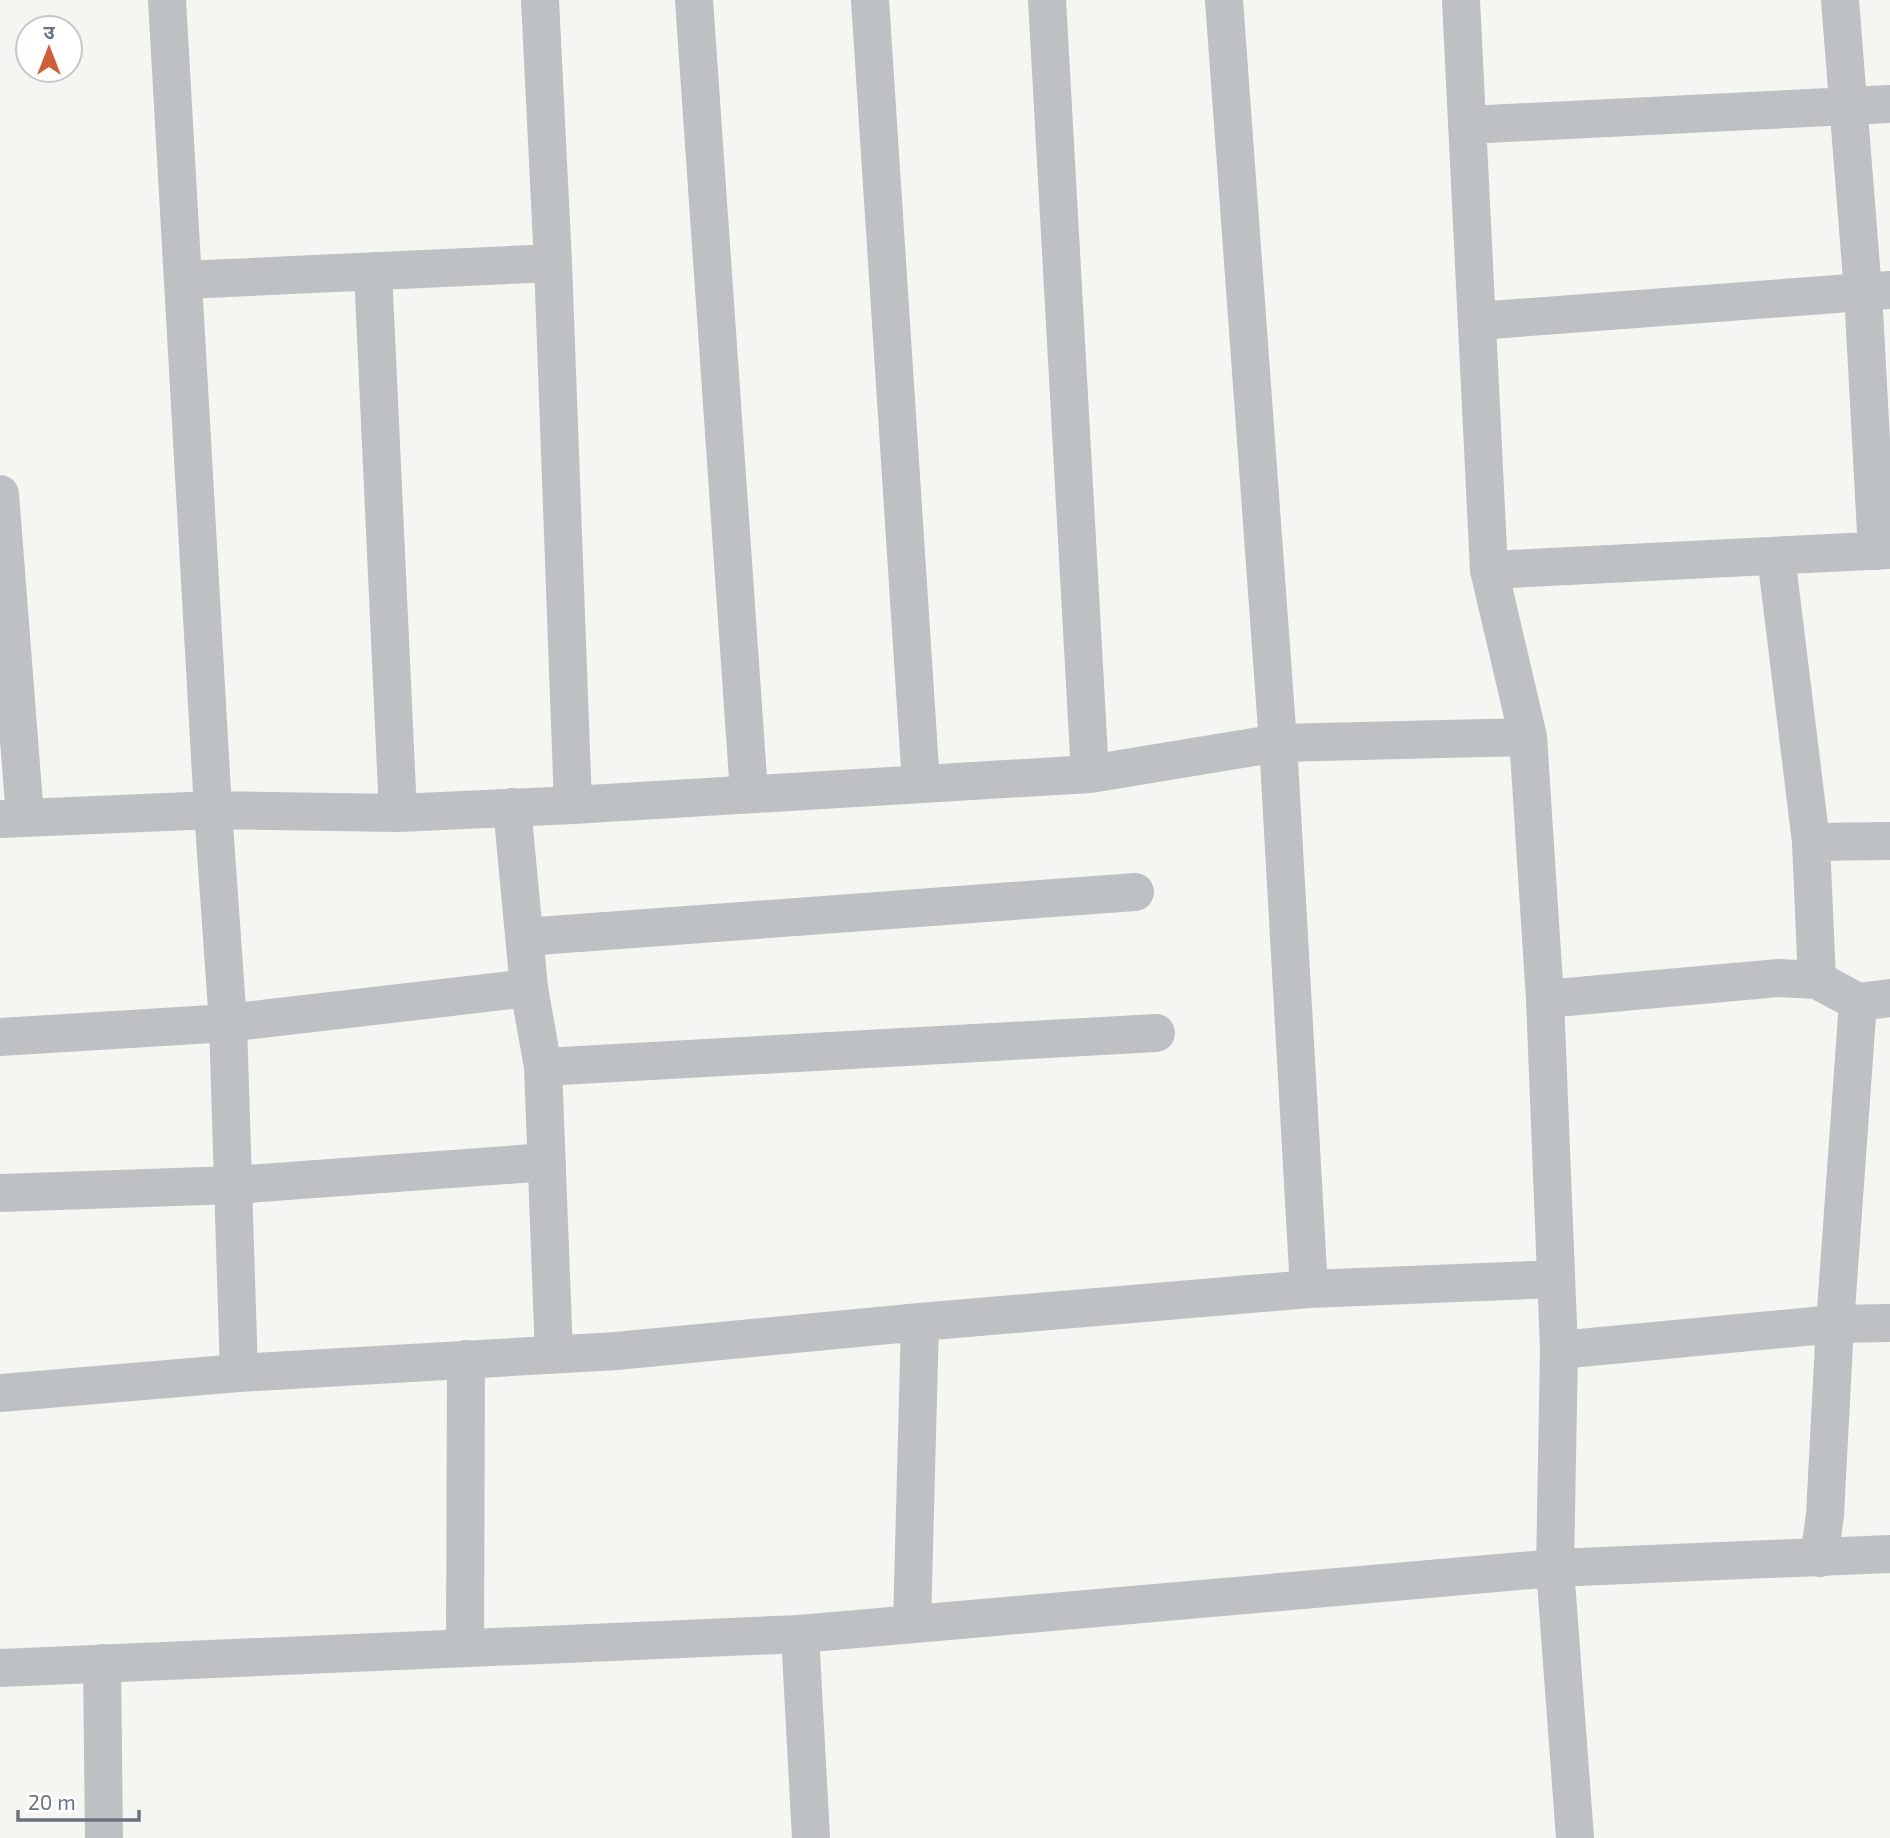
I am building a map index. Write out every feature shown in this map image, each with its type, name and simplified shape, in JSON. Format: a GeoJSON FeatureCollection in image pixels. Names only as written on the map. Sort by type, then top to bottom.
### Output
{"type":"FeatureCollection","features":[{"type":"Feature","properties":{"kind":"street"},"geometry":{"type":"LineString","coordinates":[[167,0],[212,810],[228,1023],[239,1373]]}},
{"type":"Feature","properties":{"kind":"street"},"geometry":{"type":"LineString","coordinates":[[540,0],[553,263],[573,804]]}},
{"type":"Feature","properties":{"kind":"street"},"geometry":{"type":"LineString","coordinates":[[694,0],[749,793]]}},
{"type":"Feature","properties":{"kind":"street"},"geometry":{"type":"LineString","coordinates":[[870,0],[921,784]]}},
{"type":"Feature","properties":{"kind":"street"},"geometry":{"type":"LineString","coordinates":[[1047,0],[1090,774]]}},
{"type":"Feature","properties":{"kind":"street"},"geometry":{"type":"LineString","coordinates":[[1224,0],[1278,743],[1309,1289]]}},
{"type":"Feature","properties":{"kind":"street"},"geometry":{"type":"LineString","coordinates":[[1461,0],[1489,570],[1528,737],[1545,999],[1559,1350],[1555,1568],[1575,1838]]}},
{"type":"Feature","properties":{"kind":"street"},"geometry":{"type":"LineString","coordinates":[[1489,570],[1883,550],[1876,291],[1848,107],[1840,0]]}},
{"type":"Feature","properties":{"kind":"street"},"geometry":{"type":"LineString","coordinates":[[1467,125],[1890,104]]}},
{"type":"Feature","properties":{"kind":"street"},"geometry":{"type":"LineString","coordinates":[[184,280],[553,263]]}},
{"type":"Feature","properties":{"kind":"street"},"geometry":{"type":"LineString","coordinates":[[373,271],[398,813]]}},
{"type":"Feature","properties":{"kind":"street"},"geometry":{"type":"LineString","coordinates":[[1477,321],[1876,291]]}},
{"type":"Feature","properties":{"kind":"street"},"geometry":{"type":"LineString","coordinates":[[0,494],[12,818],[212,810],[398,813],[573,804],[1090,774],[1278,743],[1528,737]]}},
{"type":"Feature","properties":{"kind":"street"},"geometry":{"type":"LineString","coordinates":[[1776,556],[1811,842],[1817,980]]}},
{"type":"Feature","properties":{"kind":"street"},"geometry":{"type":"LineString","coordinates":[[512,807],[529,988],[542,1067],[554,1354]]}},
{"type":"Feature","properties":{"kind":"street"},"geometry":{"type":"LineString","coordinates":[[1811,842],[1890,841]]}},
{"type":"Feature","properties":{"kind":"street"},"geometry":{"type":"LineString","coordinates":[[524,937],[1135,892]]}},
{"type":"Feature","properties":{"kind":"street"},"geometry":{"type":"LineString","coordinates":[[1545,999],[1779,978],[1817,980],[1874,1000],[1835,1324],[1825,1515],[1819,1559]]}},
{"type":"Feature","properties":{"kind":"street"},"geometry":{"type":"LineString","coordinates":[[0,1037],[228,1023],[529,988]]}},
{"type":"Feature","properties":{"kind":"street"},"geometry":{"type":"LineString","coordinates":[[542,1067],[1156,1033]]}},
{"type":"Feature","properties":{"kind":"street"},"geometry":{"type":"LineString","coordinates":[[0,1192],[234,1185],[547,1162]]}},
{"type":"Feature","properties":{"kind":"street"},"geometry":{"type":"LineString","coordinates":[[0,1393],[239,1373],[616,1351],[1309,1289],[1556,1279]]}},
{"type":"Feature","properties":{"kind":"street"},"geometry":{"type":"LineString","coordinates":[[912,1624],[920,1322]]}},
{"type":"Feature","properties":{"kind":"street"},"geometry":{"type":"LineString","coordinates":[[1559,1350],[1835,1324],[1890,1323]]}},
{"type":"Feature","properties":{"kind":"street"},"geometry":{"type":"LineString","coordinates":[[465,1648],[466,1359]]}},
{"type":"Feature","properties":{"kind":"street"},"geometry":{"type":"LineString","coordinates":[[0,1668],[800,1634],[1555,1568],[1890,1554]]}},
{"type":"Feature","properties":{"kind":"street"},"geometry":{"type":"LineString","coordinates":[[800,1634],[811,1838]]}},
{"type":"Feature","properties":{"kind":"street"},"geometry":{"type":"LineString","coordinates":[[102,1662],[104,1838]]}}]}
